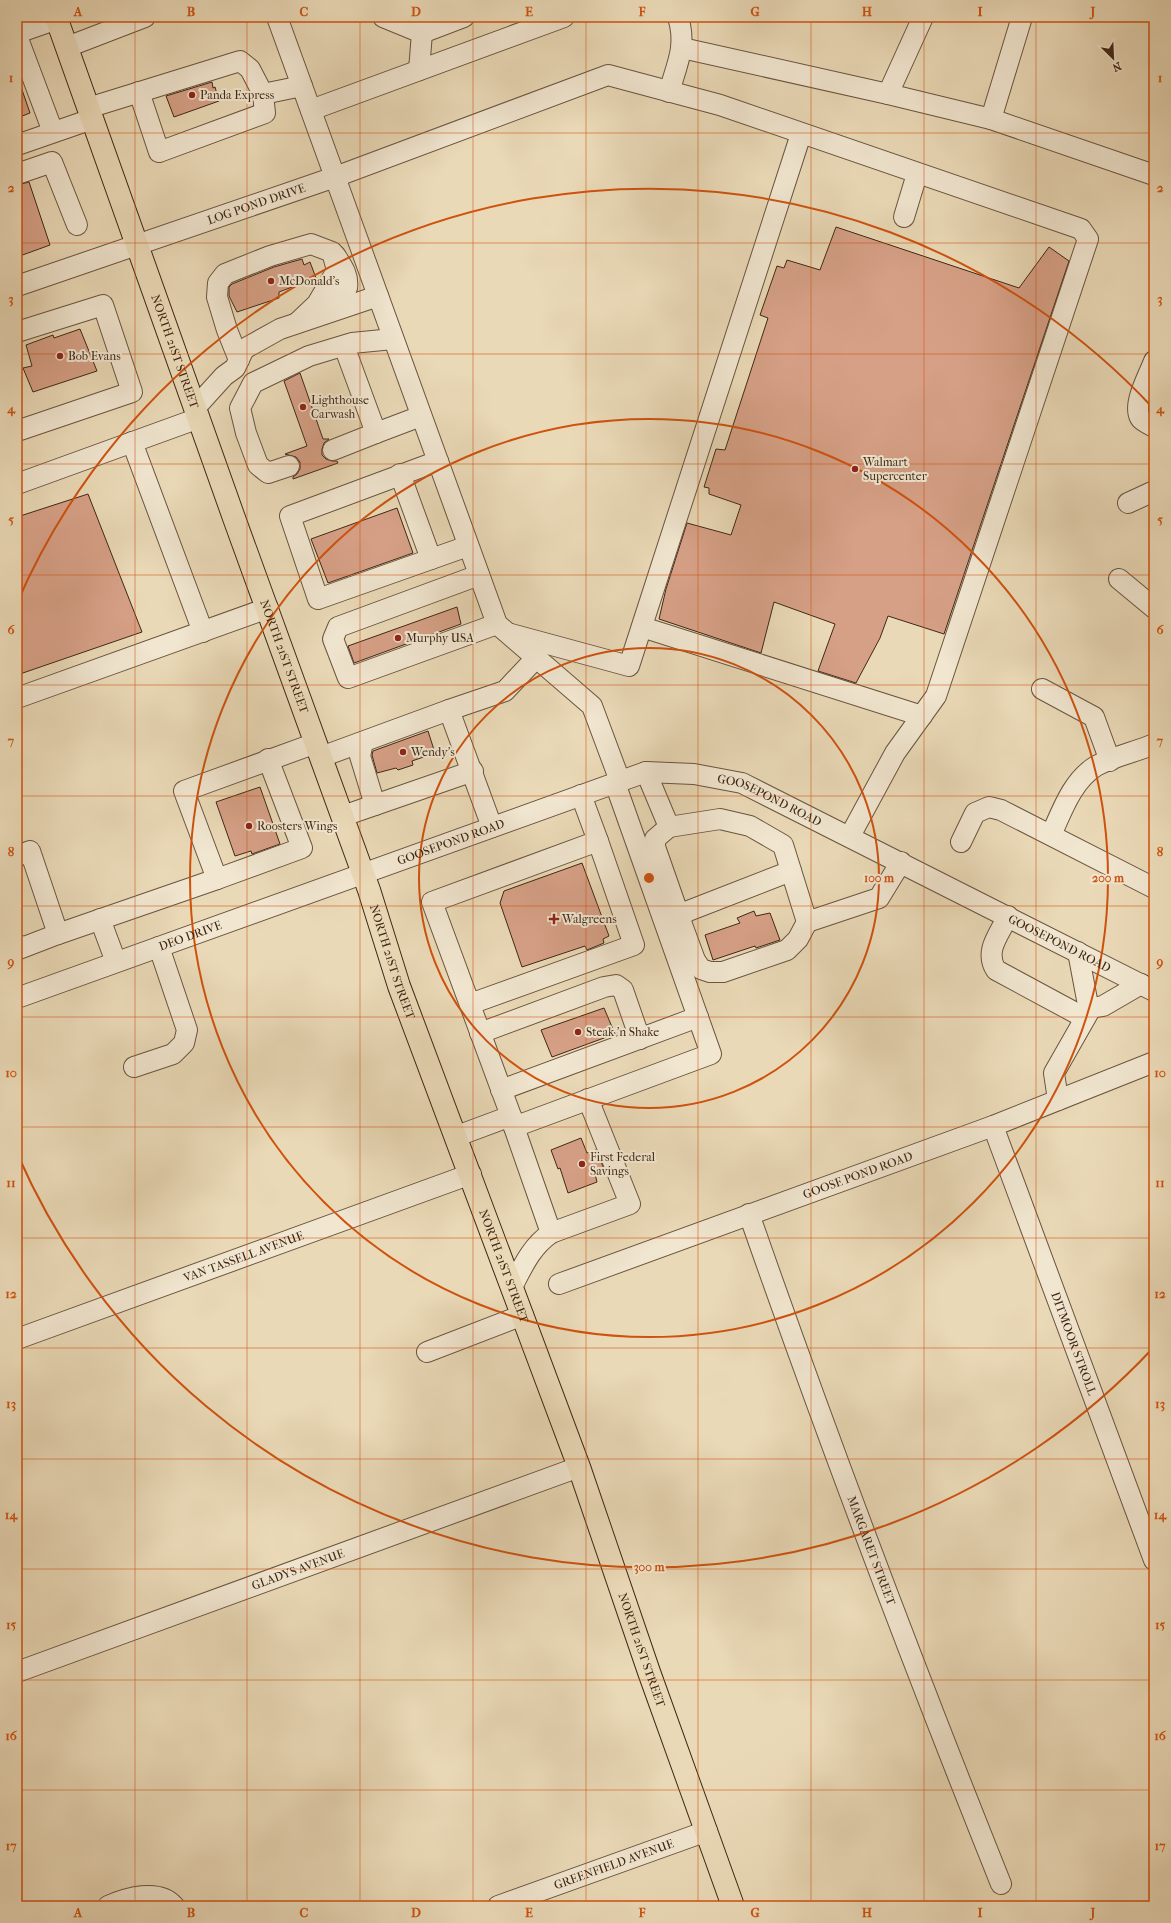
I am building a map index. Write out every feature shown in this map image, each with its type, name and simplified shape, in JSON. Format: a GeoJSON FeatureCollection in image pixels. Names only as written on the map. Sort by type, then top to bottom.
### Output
{"type":"FeatureCollection","features":[{"type":"Feature","properties":{"kind":"main road","name":"NORTH 21ST STREET"},"geometry":{"type":"LineString","coordinates":[[56,18],[343,816],[399,986],[471,1174],[579,1467],[649,1672],[733,1906]]}},
{"type":"Feature","properties":{"kind":"street"},"geometry":{"type":"LineString","coordinates":[[67,47],[115,22],[145,17]]}},
{"type":"Feature","properties":{"kind":"street"},"geometry":{"type":"LineString","coordinates":[[277,17],[479,575],[502,629],[592,706],[711,1054],[588,1099],[456,1136]]}},
{"type":"Feature","properties":{"kind":"street"},"geometry":{"type":"LineString","coordinates":[[383,17],[422,33],[464,17]]}},
{"type":"Feature","properties":{"kind":"street"},"geometry":{"type":"LineString","coordinates":[[311,110],[564,17]]}},
{"type":"Feature","properties":{"kind":"street"},"geometry":{"type":"LineString","coordinates":[[669,92],[682,48],[682,32],[678,17]]}},
{"type":"Feature","properties":{"kind":"street"},"geometry":{"type":"LineString","coordinates":[[888,94],[923,17]]}},
{"type":"Feature","properties":{"kind":"street"},"geometry":{"type":"LineString","coordinates":[[991,119],[1022,17]]}},
{"type":"Feature","properties":{"kind":"street"},"geometry":{"type":"LineString","coordinates":[[17,33],[56,18]]}},
{"type":"Feature","properties":{"kind":"street"},"geometry":{"type":"LineString","coordinates":[[419,70],[422,33]]}},
{"type":"Feature","properties":{"kind":"street"},"geometry":{"type":"LineString","coordinates":[[17,36],[53,132]]}},
{"type":"Feature","properties":{"kind":"street"},"geometry":{"type":"LineString","coordinates":[[682,48],[888,94],[991,119],[1154,175]]}},
{"type":"Feature","properties":{"kind":"street"},"geometry":{"type":"LineString","coordinates":[[17,145],[53,132],[139,92],[240,61],[250,69],[263,94],[265,113],[159,152],[139,92]]}},
{"type":"Feature","properties":{"kind":"street","name":"LOG POND DRIVE"},"geometry":{"type":"LineString","coordinates":[[17,286],[335,177],[608,75],[720,105],[917,174],[1081,229],[1088,239],[936,696],[922,716]]}},
{"type":"Feature","properties":{"kind":"street"},"geometry":{"type":"LineString","coordinates":[[263,94],[302,86]]}},
{"type":"Feature","properties":{"kind":"street"},"geometry":{"type":"LineString","coordinates":[[479,575],[338,627],[333,639],[348,678],[502,629],[629,666],[801,134]]}},
{"type":"Feature","properties":{"kind":"street"},"geometry":{"type":"LineString","coordinates":[[17,174],[52,162],[77,225]]}},
{"type":"Feature","properties":{"kind":"street"},"geometry":{"type":"LineString","coordinates":[[904,217],[917,174]]}},
{"type":"Feature","properties":{"kind":"street"},"geometry":{"type":"LineString","coordinates":[[253,383],[237,364],[217,297],[218,283],[225,274],[270,256],[311,244],[332,252],[337,270],[316,304],[297,323]]}},
{"type":"Feature","properties":{"kind":"street"},"geometry":{"type":"LineString","coordinates":[[17,484],[132,442],[197,413],[224,376],[237,364],[244,349],[280,329],[378,296]]}},
{"type":"Feature","properties":{"kind":"street"},"geometry":{"type":"LineString","coordinates":[[17,332],[103,305],[132,392],[17,431]]}},
{"type":"Feature","properties":{"kind":"street"},"geometry":{"type":"LineString","coordinates":[[289,466],[268,473],[258,465],[246,433],[240,408],[253,383],[309,356],[344,346],[394,338]]}},
{"type":"Feature","properties":{"kind":"street"},"geometry":{"type":"LineString","coordinates":[[344,346],[376,433]]}},
{"type":"Feature","properties":{"kind":"street"},"geometry":{"type":"LineString","coordinates":[[1154,361],[1138,400],[1138,412],[1141,419],[1154,427]]}},
{"type":"Feature","properties":{"kind":"street"},"geometry":{"type":"LineString","coordinates":[[333,450],[421,416]]}},
{"type":"Feature","properties":{"kind":"street"},"geometry":{"type":"LineString","coordinates":[[132,442],[203,632]]}},
{"type":"Feature","properties":{"kind":"street"},"geometry":{"type":"LineString","coordinates":[[438,461],[290,516],[318,599],[468,546]]}},
{"type":"Feature","properties":{"kind":"street"},"geometry":{"type":"LineString","coordinates":[[400,474],[431,559]]}},
{"type":"Feature","properties":{"kind":"street"},"geometry":{"type":"LineString","coordinates":[[1128,503],[1154,490]]}},
{"type":"Feature","properties":{"kind":"street"},"geometry":{"type":"LineString","coordinates":[[1119,579],[1154,608]]}},
{"type":"Feature","properties":{"kind":"street"},"geometry":{"type":"LineString","coordinates":[[17,698],[268,608]]}},
{"type":"Feature","properties":{"kind":"street"},"geometry":{"type":"LineString","coordinates":[[642,627],[922,716],[896,753],[850,836]]}},
{"type":"Feature","properties":{"kind":"street"},"geometry":{"type":"LineString","coordinates":[[217,879],[184,791],[268,759],[363,742],[505,691],[536,658]]}},
{"type":"Feature","properties":{"kind":"street"},"geometry":{"type":"LineString","coordinates":[[1042,689],[1094,717],[1110,761]]}},
{"type":"Feature","properties":{"kind":"street"},"geometry":{"type":"LineString","coordinates":[[450,710],[492,827]]}},
{"type":"Feature","properties":{"kind":"street"},"geometry":{"type":"LineString","coordinates":[[363,742],[360,756],[375,805]]}},
{"type":"Feature","properties":{"kind":"street"},"geometry":{"type":"LineString","coordinates":[[1051,835],[1068,798],[1078,783],[1097,766],[1154,744]]}},
{"type":"Feature","properties":{"kind":"street"},"geometry":{"type":"LineString","coordinates":[[17,944],[19,949],[302,848],[268,759]]}},
{"type":"Feature","properties":{"kind":"street"},"geometry":{"type":"LineString","coordinates":[[343,816],[473,771]]}},
{"type":"Feature","properties":{"kind":"street"},"geometry":{"type":"LineString","coordinates":[[646,772],[669,827]]}},
{"type":"Feature","properties":{"kind":"street","name":"GOOSEPOND ROAD"},"geometry":{"type":"LineString","coordinates":[[362,873],[646,772],[694,774],[742,783],[1148,987]]}},
{"type":"Feature","properties":{"kind":"street"},"geometry":{"type":"LineString","coordinates":[[470,1004],[634,945],[581,795]]}},
{"type":"Feature","properties":{"kind":"street"},"geometry":{"type":"LineString","coordinates":[[962,842],[975,814],[989,807],[1001,810],[1154,888]]}},
{"type":"Feature","properties":{"kind":"street"},"geometry":{"type":"LineString","coordinates":[[683,913],[676,907],[655,848],[655,839],[669,827],[720,819],[750,826],[782,845],[807,922]]}},
{"type":"Feature","properties":{"kind":"street"},"geometry":{"type":"LineString","coordinates":[[551,1233],[501,1090],[432,902],[598,841]]}},
{"type":"Feature","properties":{"kind":"street"},"geometry":{"type":"LineString","coordinates":[[17,856],[30,851],[58,934]]}},
{"type":"Feature","properties":{"kind":"street"},"geometry":{"type":"LineString","coordinates":[[683,913],[681,922],[695,960],[701,969],[710,972],[723,972],[787,950],[798,939],[807,922],[879,898],[901,862]]}},
{"type":"Feature","properties":{"kind":"street"},"geometry":{"type":"LineString","coordinates":[[683,913],[791,871]]}},
{"type":"Feature","properties":{"kind":"street","name":"DEO DRIVE"},"geometry":{"type":"LineString","coordinates":[[17,998],[362,873]]}},
{"type":"Feature","properties":{"kind":"street"},"geometry":{"type":"LineString","coordinates":[[1008,916],[990,953],[992,964],[996,970],[1088,1013]]}},
{"type":"Feature","properties":{"kind":"street"},"geometry":{"type":"LineString","coordinates":[[100,919],[116,962]]}},
{"type":"Feature","properties":{"kind":"street"},"geometry":{"type":"LineString","coordinates":[[134,1067],[172,1054],[184,1043],[187,1030],[159,946]]}},
{"type":"Feature","properties":{"kind":"street"},"geometry":{"type":"LineString","coordinates":[[1058,1100],[1054,1073],[1088,1013],[1088,1005],[1078,952]]}},
{"type":"Feature","properties":{"kind":"street"},"geometry":{"type":"LineString","coordinates":[[480,1033],[604,987],[616,985],[623,990],[640,1039]]}},
{"type":"Feature","properties":{"kind":"street"},"geometry":{"type":"LineString","coordinates":[[1088,1013],[1148,987]]}},
{"type":"Feature","properties":{"kind":"street"},"geometry":{"type":"LineString","coordinates":[[501,1090],[698,1017]]}},
{"type":"Feature","properties":{"kind":"street","name":"GOOSE POND ROAD"},"geometry":{"type":"LineString","coordinates":[[559,1284],[993,1126],[1154,1062]]}},
{"type":"Feature","properties":{"kind":"street"},"geometry":{"type":"LineString","coordinates":[[512,1287],[528,1255],[540,1241],[551,1233],[630,1204],[588,1099]]}},
{"type":"Feature","properties":{"kind":"street","name":"DITMOOR STROLL"},"geometry":{"type":"LineString","coordinates":[[993,1126],[1154,1560]]}},
{"type":"Feature","properties":{"kind":"street","name":"VAN TASSELL AVENUE"},"geometry":{"type":"LineString","coordinates":[[17,1339],[471,1174]]}},
{"type":"Feature","properties":{"kind":"street","name":"MARGARET STREET"},"geometry":{"type":"LineString","coordinates":[[748,1214],[816,1405],[905,1643],[1001,1884]]}},
{"type":"Feature","properties":{"kind":"street"},"geometry":{"type":"LineString","coordinates":[[427,1352],[523,1316]]}},
{"type":"Feature","properties":{"kind":"street","name":"GLADYS AVENUE"},"geometry":{"type":"LineString","coordinates":[[18,1669],[579,1467]]}},
{"type":"Feature","properties":{"kind":"street","name":"GREENFIELD AVENUE"},"geometry":{"type":"LineString","coordinates":[[498,1906],[706,1831]]}},
{"type":"Feature","properties":{"kind":"street"},"geometry":{"type":"LineString","coordinates":[[108,1906],[129,1899],[149,1896],[164,1898],[174,1906]]}},
{"type":"Feature","properties":{"kind":"building"},"geometry":{"type":"Polygon","coordinates":[[[17,81],[19,81],[30,113],[17,118],[17,81]]]}},
{"type":"Feature","properties":{"kind":"building","name":"Panda Express"},"geometry":{"type":"Polygon","coordinates":[[[212,82],[219,101],[174,117],[166,96],[212,82]]]}},
{"type":"Feature","properties":{"kind":"building"},"geometry":{"type":"Polygon","coordinates":[[[29,182],[50,245],[17,257],[17,185],[29,182]]]}},
{"type":"Feature","properties":{"kind":"building","name":"Walmart Supercenter"},"geometry":{"type":"Polygon","coordinates":[[[836,227],[1019,288],[1049,247],[1069,261],[944,634],[888,616],[880,638],[856,683],[818,671],[835,624],[774,602],[761,653],[659,619],[666,589],[687,523],[731,535],[741,505],[709,494],[709,488],[704,487],[716,449],[725,450],[768,318],[760,315],[777,266],[784,268],[787,260],[820,270],[836,227]]]}},
{"type":"Feature","properties":{"kind":"building","name":"McDonald's"},"geometry":{"type":"Polygon","coordinates":[[[302,259],[304,265],[310,262],[316,278],[279,292],[279,298],[237,312],[229,296],[229,287],[232,284],[274,267],[302,259]]]}},
{"type":"Feature","properties":{"kind":"building","name":"Bob Evans"},"geometry":{"type":"Polygon","coordinates":[[[80,329],[97,371],[33,392],[23,368],[32,366],[26,345],[53,335],[54,338],[80,329]]]}},
{"type":"Feature","properties":{"kind":"building","name":"Lighthouse Carwash"},"geometry":{"type":"Polygon","coordinates":[[[300,373],[323,439],[329,439],[324,443],[322,455],[326,459],[337,461],[338,463],[293,479],[300,469],[300,462],[296,457],[285,454],[307,446],[284,381],[300,373]]]}},
{"type":"Feature","properties":{"kind":"building"},"geometry":{"type":"Polygon","coordinates":[[[88,494],[142,632],[17,675],[17,517],[88,494]]]}},
{"type":"Feature","properties":{"kind":"building"},"geometry":{"type":"Polygon","coordinates":[[[397,508],[413,553],[328,583],[311,539],[397,508]]]}},
{"type":"Feature","properties":{"kind":"building","name":"Murphy USA"},"geometry":{"type":"Polygon","coordinates":[[[457,607],[461,624],[354,663],[348,646],[457,607]]]}},
{"type":"Feature","properties":{"kind":"building","name":"Wendy's"},"geometry":{"type":"Polygon","coordinates":[[[428,731],[435,753],[412,761],[413,765],[398,770],[396,768],[377,773],[372,755],[373,751],[428,731]]]}},
{"type":"Feature","properties":{"kind":"building","name":"Roosters Wings"},"geometry":{"type":"Polygon","coordinates":[[[260,787],[280,844],[252,854],[251,851],[235,856],[216,802],[260,787]]]}},
{"type":"Feature","properties":{"kind":"building","name":"Walgreens"},"geometry":{"type":"Polygon","coordinates":[[[582,863],[609,936],[603,939],[604,943],[587,950],[585,946],[522,967],[500,903],[504,891],[582,863]]]}},
{"type":"Feature","properties":{"kind":"building"},"geometry":{"type":"Polygon","coordinates":[[[754,911],[756,916],[770,913],[780,940],[756,948],[755,946],[713,960],[705,935],[740,923],[737,918],[754,911]]]}},
{"type":"Feature","properties":{"kind":"building","name":"Steak 'n Shake"},"geometry":{"type":"Polygon","coordinates":[[[604,1008],[615,1034],[552,1057],[541,1030],[604,1008]]]}},
{"type":"Feature","properties":{"kind":"building","name":"First Federal Savings"},"geometry":{"type":"Polygon","coordinates":[[[581,1138],[587,1153],[596,1150],[605,1171],[595,1174],[597,1182],[568,1193],[560,1168],[558,1169],[551,1150],[581,1138]]]}},
{"type":"Feature","properties":{"kind":"place","name":"Panda Express"},"geometry":{"type":"Point","coordinates":[192,95]}},
{"type":"Feature","properties":{"kind":"place","name":"McDonald's"},"geometry":{"type":"Point","coordinates":[271,281]}},
{"type":"Feature","properties":{"kind":"place","name":"Bob Evans"},"geometry":{"type":"Point","coordinates":[60,356]}},
{"type":"Feature","properties":{"kind":"place","name":"Lighthouse Carwash"},"geometry":{"type":"Point","coordinates":[303,407]}},
{"type":"Feature","properties":{"kind":"place","name":"Walmart Supercenter"},"geometry":{"type":"Point","coordinates":[855,469]}},
{"type":"Feature","properties":{"kind":"place","name":"Murphy USA"},"geometry":{"type":"Point","coordinates":[398,638]}},
{"type":"Feature","properties":{"kind":"place","name":"Wendy's"},"geometry":{"type":"Point","coordinates":[403,752]}},
{"type":"Feature","properties":{"kind":"place","name":"Roosters Wings"},"geometry":{"type":"Point","coordinates":[249,826]}},
{"type":"Feature","properties":{"kind":"place","name":"Walgreens"},"geometry":{"type":"Point","coordinates":[554,919]}},
{"type":"Feature","properties":{"kind":"place","name":"Steak 'n Shake"},"geometry":{"type":"Point","coordinates":[578,1032]}},
{"type":"Feature","properties":{"kind":"place","name":"First Federal Savings"},"geometry":{"type":"Point","coordinates":[582,1164]}}]}
